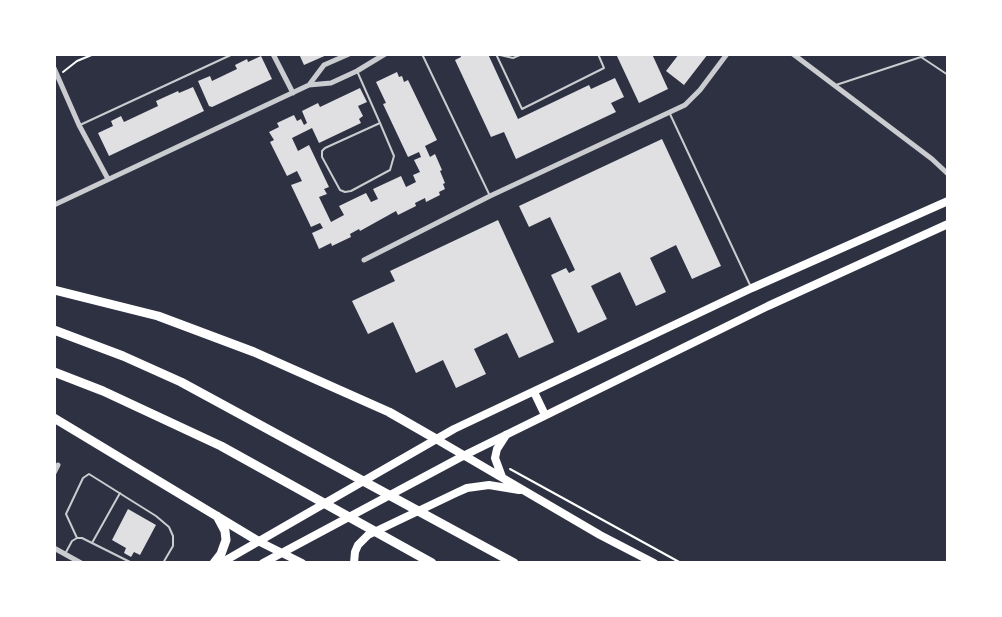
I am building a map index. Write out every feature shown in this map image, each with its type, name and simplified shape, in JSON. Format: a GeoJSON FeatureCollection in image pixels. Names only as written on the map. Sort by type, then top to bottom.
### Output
{"type":"FeatureCollection","features":[{"type":"Feature","properties":{"kind":"highway"},"geometry":{"type":"LineString","coordinates":[[54,290],[158,316],[254,352],[389,412],[436,439]]}},
{"type":"Feature","properties":{"kind":"highway"},"geometry":{"type":"LineString","coordinates":[[54,330],[123,356],[181,382],[512,562]]}},
{"type":"Feature","properties":{"kind":"highway"},"geometry":{"type":"LineString","coordinates":[[54,372],[161,417],[221,447],[432,563]]}},
{"type":"Feature","properties":{"kind":"highway"},"geometry":{"type":"LineString","coordinates":[[54,418],[258,541]]}},
{"type":"Feature","properties":{"kind":"highway"},"geometry":{"type":"LineString","coordinates":[[214,563],[221,554],[226,540],[225,531],[218,516]]}},
{"type":"Feature","properties":{"kind":"main road"},"geometry":{"type":"LineString","coordinates":[[221,563],[436,439],[752,288],[948,201]]}},
{"type":"Feature","properties":{"kind":"main road"},"geometry":{"type":"LineString","coordinates":[[263,563],[463,456],[768,306],[947,224]]}},
{"type":"Feature","properties":{"kind":"main road"},"geometry":{"type":"LineString","coordinates":[[534,392],[545,416]]}},
{"type":"Feature","properties":{"kind":"main road"},"geometry":{"type":"LineString","coordinates":[[503,478],[497,468],[495,458],[497,449],[506,435]]}},
{"type":"Feature","properties":{"kind":"main road"},"geometry":{"type":"LineString","coordinates":[[436,439],[654,563]]}},
{"type":"Feature","properties":{"kind":"main road"},"geometry":{"type":"LineString","coordinates":[[354,563],[358,546],[368,535],[467,488],[489,485],[526,492]]}},
{"type":"Feature","properties":{"kind":"main road"},"geometry":{"type":"LineString","coordinates":[[258,541],[302,563]]}},
{"type":"Feature","properties":{"kind":"street"},"geometry":{"type":"LineString","coordinates":[[273,54],[293,93]]}},
{"type":"Feature","properties":{"kind":"street"},"geometry":{"type":"LineString","coordinates":[[54,205],[293,93],[309,84],[324,65],[350,54]]}},
{"type":"Feature","properties":{"kind":"street"},"geometry":{"type":"LineString","coordinates":[[309,84],[331,82],[357,71],[385,54]]}},
{"type":"Feature","properties":{"kind":"street"},"geometry":{"type":"LineString","coordinates":[[364,260],[490,196],[670,114],[693,99],[727,54]]}},
{"type":"Feature","properties":{"kind":"street"},"geometry":{"type":"LineString","coordinates":[[793,54],[932,159],[948,174]]}},
{"type":"Feature","properties":{"kind":"street"},"geometry":{"type":"LineString","coordinates":[[54,68],[79,125],[108,179]]}},
{"type":"Feature","properties":{"kind":"street"},"geometry":{"type":"LineString","coordinates":[[54,473],[58,465]]}},
{"type":"Feature","properties":{"kind":"street"},"geometry":{"type":"LineString","coordinates":[[54,548],[81,563]]}},
{"type":"Feature","properties":{"kind":"lane"},"geometry":{"type":"LineString","coordinates":[[79,125],[233,54]]}},
{"type":"Feature","properties":{"kind":"lane"},"geometry":{"type":"LineString","coordinates":[[422,54],[490,196]]}},
{"type":"Feature","properties":{"kind":"lane"},"geometry":{"type":"LineString","coordinates":[[522,54],[513,58],[496,54],[522,110],[604,68],[598,54]]}},
{"type":"Feature","properties":{"kind":"lane"},"geometry":{"type":"LineString","coordinates":[[835,85],[930,54]]}},
{"type":"Feature","properties":{"kind":"lane"},"geometry":{"type":"LineString","coordinates":[[921,57],[948,74]]}},
{"type":"Feature","properties":{"kind":"lane"},"geometry":{"type":"LineString","coordinates":[[357,71],[380,123],[394,156],[390,170],[351,191],[340,190],[322,157],[322,151],[380,123]]}},
{"type":"Feature","properties":{"kind":"lane"},"geometry":{"type":"LineString","coordinates":[[670,114],[752,288]]}},
{"type":"Feature","properties":{"kind":"lane"},"geometry":{"type":"LineString","coordinates":[[132,563],[77,538],[66,514],[83,478],[89,474],[169,526],[173,546],[163,563]]}},
{"type":"Feature","properties":{"kind":"lane"},"geometry":{"type":"LineString","coordinates":[[92,543],[120,493]]}},
{"type":"Feature","properties":{"kind":"lane"},"geometry":{"type":"LineString","coordinates":[[65,554],[72,541],[77,538]]}},
{"type":"Feature","properties":{"kind":"lane"},"geometry":{"type":"LineString","coordinates":[[122,563],[124,559]]}},
{"type":"Feature","properties":{"kind":"path"},"geometry":{"type":"LineString","coordinates":[[57,75],[71,68],[77,61],[94,54]]}},
{"type":"Feature","properties":{"kind":"path"},"geometry":{"type":"LineString","coordinates":[[508,467],[524,478],[681,563]]}},
{"type":"Feature","properties":{"kind":"building"},"geometry":{"type":"Polygon","coordinates":[[[299,54],[329,54],[304,65],[299,54]]]}},
{"type":"Feature","properties":{"kind":"building"},"geometry":{"type":"Polygon","coordinates":[[[460,54],[488,54],[518,119],[589,85],[591,89],[615,78],[624,97],[611,103],[616,112],[516,159],[504,132],[491,137],[455,60],[461,57],[460,54]]]}},
{"type":"Feature","properties":{"kind":"building"},"geometry":{"type":"Polygon","coordinates":[[[616,54],[652,54],[668,89],[639,103],[616,54]]]}},
{"type":"Feature","properties":{"kind":"building"},"geometry":{"type":"Polygon","coordinates":[[[679,54],[708,54],[684,85],[666,71],[679,54]]]}},
{"type":"Feature","properties":{"kind":"building"},"geometry":{"type":"Polygon","coordinates":[[[261,56],[272,79],[212,107],[209,106],[198,81],[210,76],[212,81],[237,69],[235,65],[261,56]]]}},
{"type":"Feature","properties":{"kind":"building"},"geometry":{"type":"Polygon","coordinates":[[[397,72],[399,77],[402,76],[404,82],[408,80],[437,140],[425,146],[430,157],[435,154],[442,170],[440,171],[445,189],[439,192],[440,195],[426,202],[425,198],[415,203],[416,206],[398,215],[396,211],[350,234],[351,237],[319,249],[312,233],[323,228],[320,223],[311,227],[291,185],[302,181],[297,171],[287,176],[270,142],[274,140],[269,132],[279,127],[277,123],[294,115],[297,121],[301,119],[304,125],[307,123],[302,111],[318,103],[320,107],[360,88],[367,102],[358,106],[363,116],[359,119],[361,123],[319,143],[312,128],[292,138],[298,151],[309,145],[329,187],[324,189],[327,194],[319,197],[331,222],[344,215],[339,206],[366,193],[371,202],[378,199],[373,189],[401,176],[406,187],[416,182],[413,175],[420,172],[414,160],[421,157],[419,152],[408,157],[383,104],[386,103],[376,82],[397,72]]]}},
{"type":"Feature","properties":{"kind":"building"},"geometry":{"type":"Polygon","coordinates":[[[193,87],[204,111],[109,156],[98,133],[113,126],[111,121],[121,116],[124,122],[158,106],[156,101],[193,87]]]}},
{"type":"Feature","properties":{"kind":"building"},"geometry":{"type":"Polygon","coordinates":[[[662,139],[721,266],[692,279],[676,245],[650,258],[666,292],[636,306],[620,272],[591,286],[607,319],[578,333],[551,275],[566,268],[569,273],[575,270],[550,217],[529,227],[519,206],[662,139]]]}},
{"type":"Feature","properties":{"kind":"building"},"geometry":{"type":"Polygon","coordinates":[[[498,220],[554,342],[519,358],[507,333],[474,349],[486,374],[456,388],[443,360],[416,373],[393,322],[368,334],[352,301],[395,281],[390,271],[498,220]]]}},
{"type":"Feature","properties":{"kind":"building"},"geometry":{"type":"Polygon","coordinates":[[[128,509],[156,525],[140,555],[134,552],[131,557],[124,553],[126,548],[112,540],[128,509]]]}}]}
